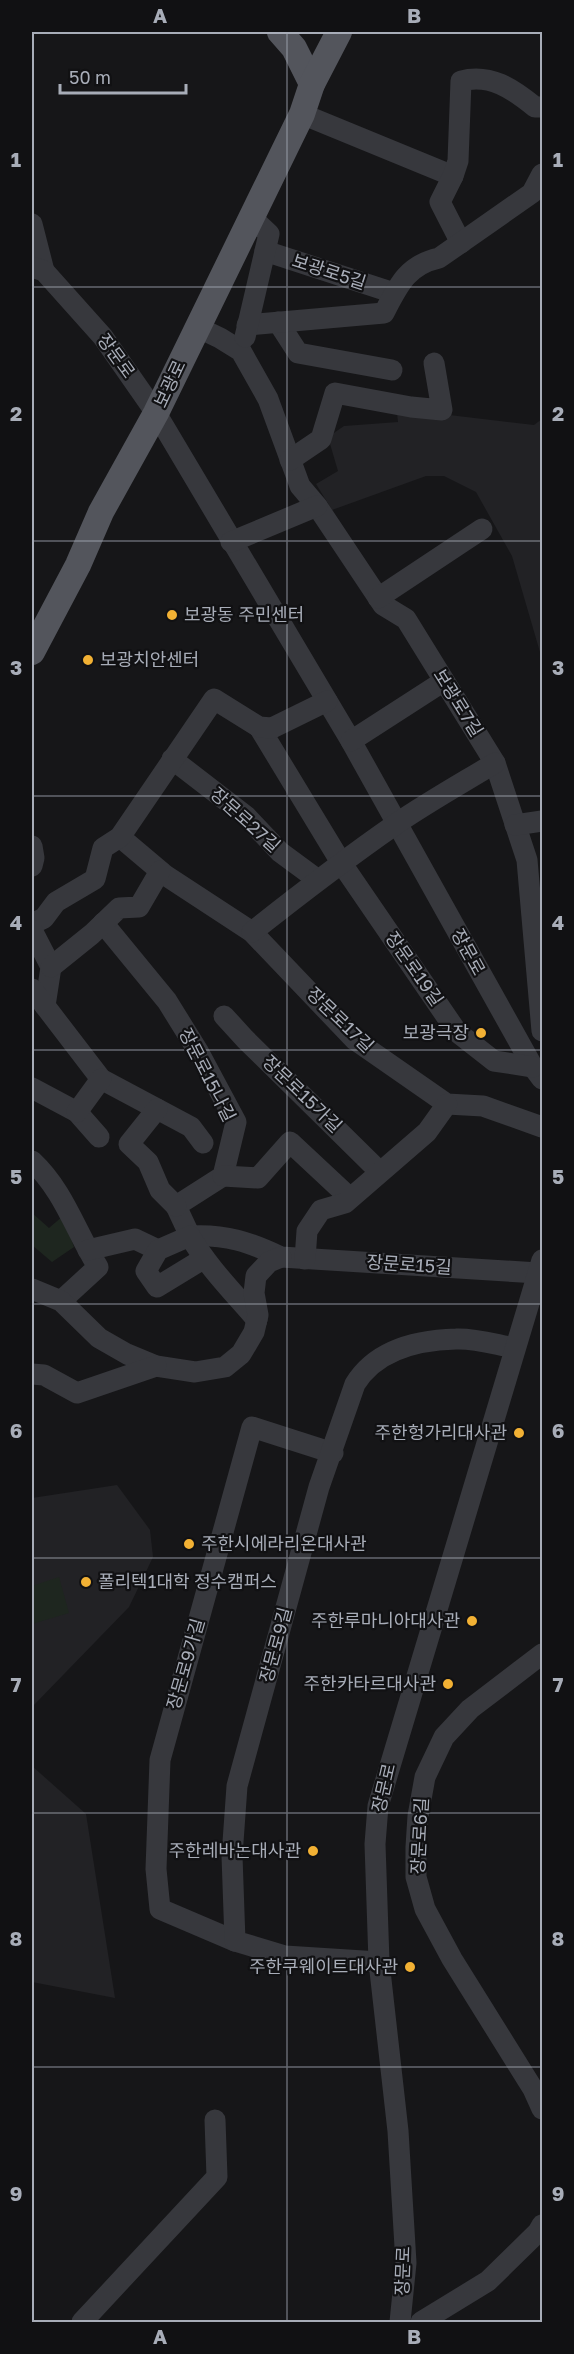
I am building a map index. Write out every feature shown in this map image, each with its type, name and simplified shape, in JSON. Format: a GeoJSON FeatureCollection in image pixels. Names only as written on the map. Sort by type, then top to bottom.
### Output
{"type":"FeatureCollection","features":[{"type":"Feature","properties":{"kind":"main road"},"geometry":{"type":"LineString","coordinates":[[279,32],[294,48],[312,84]]}},
{"type":"Feature","properties":{"kind":"main road","name":"보광로"},"geometry":{"type":"LineString","coordinates":[[32,652],[78,565],[101,512],[156,414],[196,327],[302,114],[312,84],[339,32]]}},
{"type":"Feature","properties":{"kind":"street"},"geometry":{"type":"LineString","coordinates":[[461,243],[440,202],[458,161],[461,81],[473,78],[494,80],[521,95],[535,107],[543,107]]}},
{"type":"Feature","properties":{"kind":"street"},"geometry":{"type":"LineString","coordinates":[[302,114],[453,176]]}},
{"type":"Feature","properties":{"kind":"street","name":"보광로5길"},"geometry":{"type":"LineString","coordinates":[[246,324],[384,313],[400,281],[422,261],[439,258],[532,193],[543,174]]}},
{"type":"Feature","properties":{"kind":"street"},"geometry":{"type":"LineString","coordinates":[[244,355],[246,324],[269,234],[251,217]]}},
{"type":"Feature","properties":{"kind":"street","name":"장문로"},"geometry":{"type":"LineString","coordinates":[[32,224],[38,269],[104,337],[156,414],[351,741],[538,1073]]}},
{"type":"Feature","properties":{"kind":"street","name":"보광로5길"},"geometry":{"type":"LineString","coordinates":[[265,251],[394,293]]}},
{"type":"Feature","properties":{"kind":"street"},"geometry":{"type":"LineString","coordinates":[[278,322],[298,353],[392,370]]}},
{"type":"Feature","properties":{"kind":"street","name":"보광로7길"},"geometry":{"type":"LineString","coordinates":[[196,327],[220,338],[244,355],[268,399],[300,486],[317,506],[382,605],[406,619],[495,763],[527,860],[538,916],[543,1031]]}},
{"type":"Feature","properties":{"kind":"street"},"geometry":{"type":"LineString","coordinates":[[290,460],[321,439],[335,393],[411,407],[442,410],[434,363]]}},
{"type":"Feature","properties":{"kind":"street"},"geometry":{"type":"LineString","coordinates":[[231,542],[317,506]]}},
{"type":"Feature","properties":{"kind":"street"},"geometry":{"type":"LineString","coordinates":[[378,598],[482,529]]}},
{"type":"Feature","properties":{"kind":"street"},"geometry":{"type":"LineString","coordinates":[[351,741],[444,681]]}},
{"type":"Feature","properties":{"kind":"street"},"geometry":{"type":"LineString","coordinates":[[32,924],[44,918],[56,902],[95,879],[103,848],[120,837],[214,699],[259,727],[272,728],[327,701]]}},
{"type":"Feature","properties":{"kind":"street","name":"장문로19길"},"geometry":{"type":"LineString","coordinates":[[259,727],[342,864],[457,1032],[494,1061],[538,1073]]}},
{"type":"Feature","properties":{"kind":"street","name":"장문로27길"},"geometry":{"type":"LineString","coordinates":[[172,759],[246,816],[280,852],[318,880]]}},
{"type":"Feature","properties":{"kind":"street"},"geometry":{"type":"LineString","coordinates":[[252,932],[318,880],[397,824],[495,763]]}},
{"type":"Feature","properties":{"kind":"street"},"geometry":{"type":"LineString","coordinates":[[515,825],[543,821]]}},
{"type":"Feature","properties":{"kind":"street","name":"장문로17길"},"geometry":{"type":"LineString","coordinates":[[120,837],[160,871],[252,932],[355,1040],[447,1104]]}},
{"type":"Feature","properties":{"kind":"street"},"geometry":{"type":"LineString","coordinates":[[51,967],[119,908],[139,907],[160,871]]}},
{"type":"Feature","properties":{"kind":"street","name":"장문로15나길"},"geometry":{"type":"LineString","coordinates":[[103,923],[167,1001],[198,1051],[236,1122],[223,1176]]}},
{"type":"Feature","properties":{"kind":"street"},"geometry":{"type":"LineString","coordinates":[[32,930],[51,967],[45,1006]]}},
{"type":"Feature","properties":{"kind":"street"},"geometry":{"type":"LineString","coordinates":[[32,989],[101,1079],[191,1126],[203,1143]]}},
{"type":"Feature","properties":{"kind":"street","name":"장문로15가길"},"geometry":{"type":"LineString","coordinates":[[224,1016],[380,1172]]}},
{"type":"Feature","properties":{"kind":"street"},"geometry":{"type":"LineString","coordinates":[[77,1112],[101,1079]]}},
{"type":"Feature","properties":{"kind":"street"},"geometry":{"type":"LineString","coordinates":[[32,1088],[77,1112],[99,1137]]}},
{"type":"Feature","properties":{"kind":"street"},"geometry":{"type":"LineString","coordinates":[[305,1259],[307,1231],[321,1210],[345,1203],[427,1132],[447,1104],[483,1106],[543,1127]]}},
{"type":"Feature","properties":{"kind":"street"},"geometry":{"type":"LineString","coordinates":[[157,1109],[129,1144],[148,1162],[160,1190],[176,1206],[203,1259],[213,1267],[257,1320]]}},
{"type":"Feature","properties":{"kind":"street"},"geometry":{"type":"LineString","coordinates":[[176,1206],[223,1176],[258,1178],[290,1142],[350,1198]]}},
{"type":"Feature","properties":{"kind":"street"},"geometry":{"type":"LineString","coordinates":[[32,1161],[60,1192],[98,1267],[61,1301]]}},
{"type":"Feature","properties":{"kind":"street"},"geometry":{"type":"LineString","coordinates":[[203,1259],[157,1287],[146,1271],[158,1250],[190,1236],[212,1234],[247,1241],[281,1257]]}},
{"type":"Feature","properties":{"kind":"street"},"geometry":{"type":"LineString","coordinates":[[88,1250],[135,1239],[158,1250]]}},
{"type":"Feature","properties":{"kind":"street"},"geometry":{"type":"LineString","coordinates":[[32,1289],[61,1301],[99,1338],[156,1366],[195,1372],[225,1366],[241,1354],[254,1332],[258,1315],[254,1293],[256,1276],[269,1262],[281,1257]]}},
{"type":"Feature","properties":{"kind":"street","name":"장문로15길"},"geometry":{"type":"LineString","coordinates":[[281,1257],[541,1270]]}},
{"type":"Feature","properties":{"kind":"street","name":"장문로"},"geometry":{"type":"LineString","coordinates":[[400,2322],[406,2263],[398,2131],[380,1962],[375,1844],[378,1806],[515,1348],[541,1270]]}},
{"type":"Feature","properties":{"kind":"street","name":"장문로9길"},"geometry":{"type":"LineString","coordinates":[[235,1941],[232,1856],[237,1786],[320,1487],[355,1384],[363,1370],[389,1352],[409,1346],[458,1338],[515,1348]]}},
{"type":"Feature","properties":{"kind":"street"},"geometry":{"type":"LineString","coordinates":[[32,1374],[44,1375],[77,1394],[156,1366]]}},
{"type":"Feature","properties":{"kind":"street","name":"장문로9가길"},"geometry":{"type":"LineString","coordinates":[[235,1941],[160,1909],[156,1869],[160,1760],[252,1427],[333,1453]]}},
{"type":"Feature","properties":{"kind":"street","name":"장문로6길"},"geometry":{"type":"LineString","coordinates":[[543,1654],[470,1709],[444,1737],[425,1777],[418,1816],[416,1877],[425,1909],[452,1959],[533,2089],[543,2109]]}},
{"type":"Feature","properties":{"kind":"street"},"geometry":{"type":"LineString","coordinates":[[235,1941],[285,1956],[380,1962]]}},
{"type":"Feature","properties":{"kind":"street"},"geometry":{"type":"LineString","coordinates":[[81,2322],[217,2177],[215,2120]]}},
{"type":"Feature","properties":{"kind":"street"},"geometry":{"type":"LineString","coordinates":[[421,2322],[488,2281],[543,2225]]}},
{"type":"Feature","properties":{"kind":"shaded area"},"geometry":{"type":"Polygon","coordinates":[[[397,413],[441,414],[534,425],[542,419],[542,659],[512,556],[476,492],[444,476],[426,476],[332,510],[316,484],[338,471],[328,437],[344,426],[398,422],[397,413]]]}},
{"type":"Feature","properties":{"kind":"shaded area"},"geometry":{"type":"Polygon","coordinates":[[[32,1213],[49,1228],[63,1216],[74,1247],[52,1262],[32,1245],[32,1213]]]}},
{"type":"Feature","properties":{"kind":"shaded area","name":"폴리텍1대학 정수캠퍼스"},"geometry":{"type":"Polygon","coordinates":[[[117,1485],[150,1530],[153,1557],[129,1607],[32,1707],[32,1498],[117,1485]]]}},
{"type":"Feature","properties":{"kind":"shaded area"},"geometry":{"type":"Polygon","coordinates":[[[59,1577],[69,1613],[32,1624],[32,1586],[59,1577]]]}},
{"type":"Feature","properties":{"kind":"shaded area"},"geometry":{"type":"Polygon","coordinates":[[[32,1766],[86,1814],[115,1998],[32,1982],[32,1766]]]}},
{"type":"Feature","properties":{"kind":"place","name":"보광동 주민센터"},"geometry":{"type":"Point","coordinates":[172,615]}},
{"type":"Feature","properties":{"kind":"place","name":"보광치안센터"},"geometry":{"type":"Point","coordinates":[88,660]}},
{"type":"Feature","properties":{"kind":"place","name":"보광극장"},"geometry":{"type":"Point","coordinates":[481,1033]}},
{"type":"Feature","properties":{"kind":"place","name":"주한헝가리대사관"},"geometry":{"type":"Point","coordinates":[519,1433]}},
{"type":"Feature","properties":{"kind":"place","name":"주한시에라리온대사관"},"geometry":{"type":"Point","coordinates":[189,1544]}},
{"type":"Feature","properties":{"kind":"place","name":"폴리텍1대학 정수캠퍼스"},"geometry":{"type":"Point","coordinates":[86,1582]}},
{"type":"Feature","properties":{"kind":"place","name":"주한루마니아대사관"},"geometry":{"type":"Point","coordinates":[472,1621]}},
{"type":"Feature","properties":{"kind":"place","name":"주한카타르대사관"},"geometry":{"type":"Point","coordinates":[448,1684]}},
{"type":"Feature","properties":{"kind":"place","name":"주한레바논대사관"},"geometry":{"type":"Point","coordinates":[313,1851]}},
{"type":"Feature","properties":{"kind":"place","name":"주한쿠웨이트대사관"},"geometry":{"type":"Point","coordinates":[410,1967]}}]}
